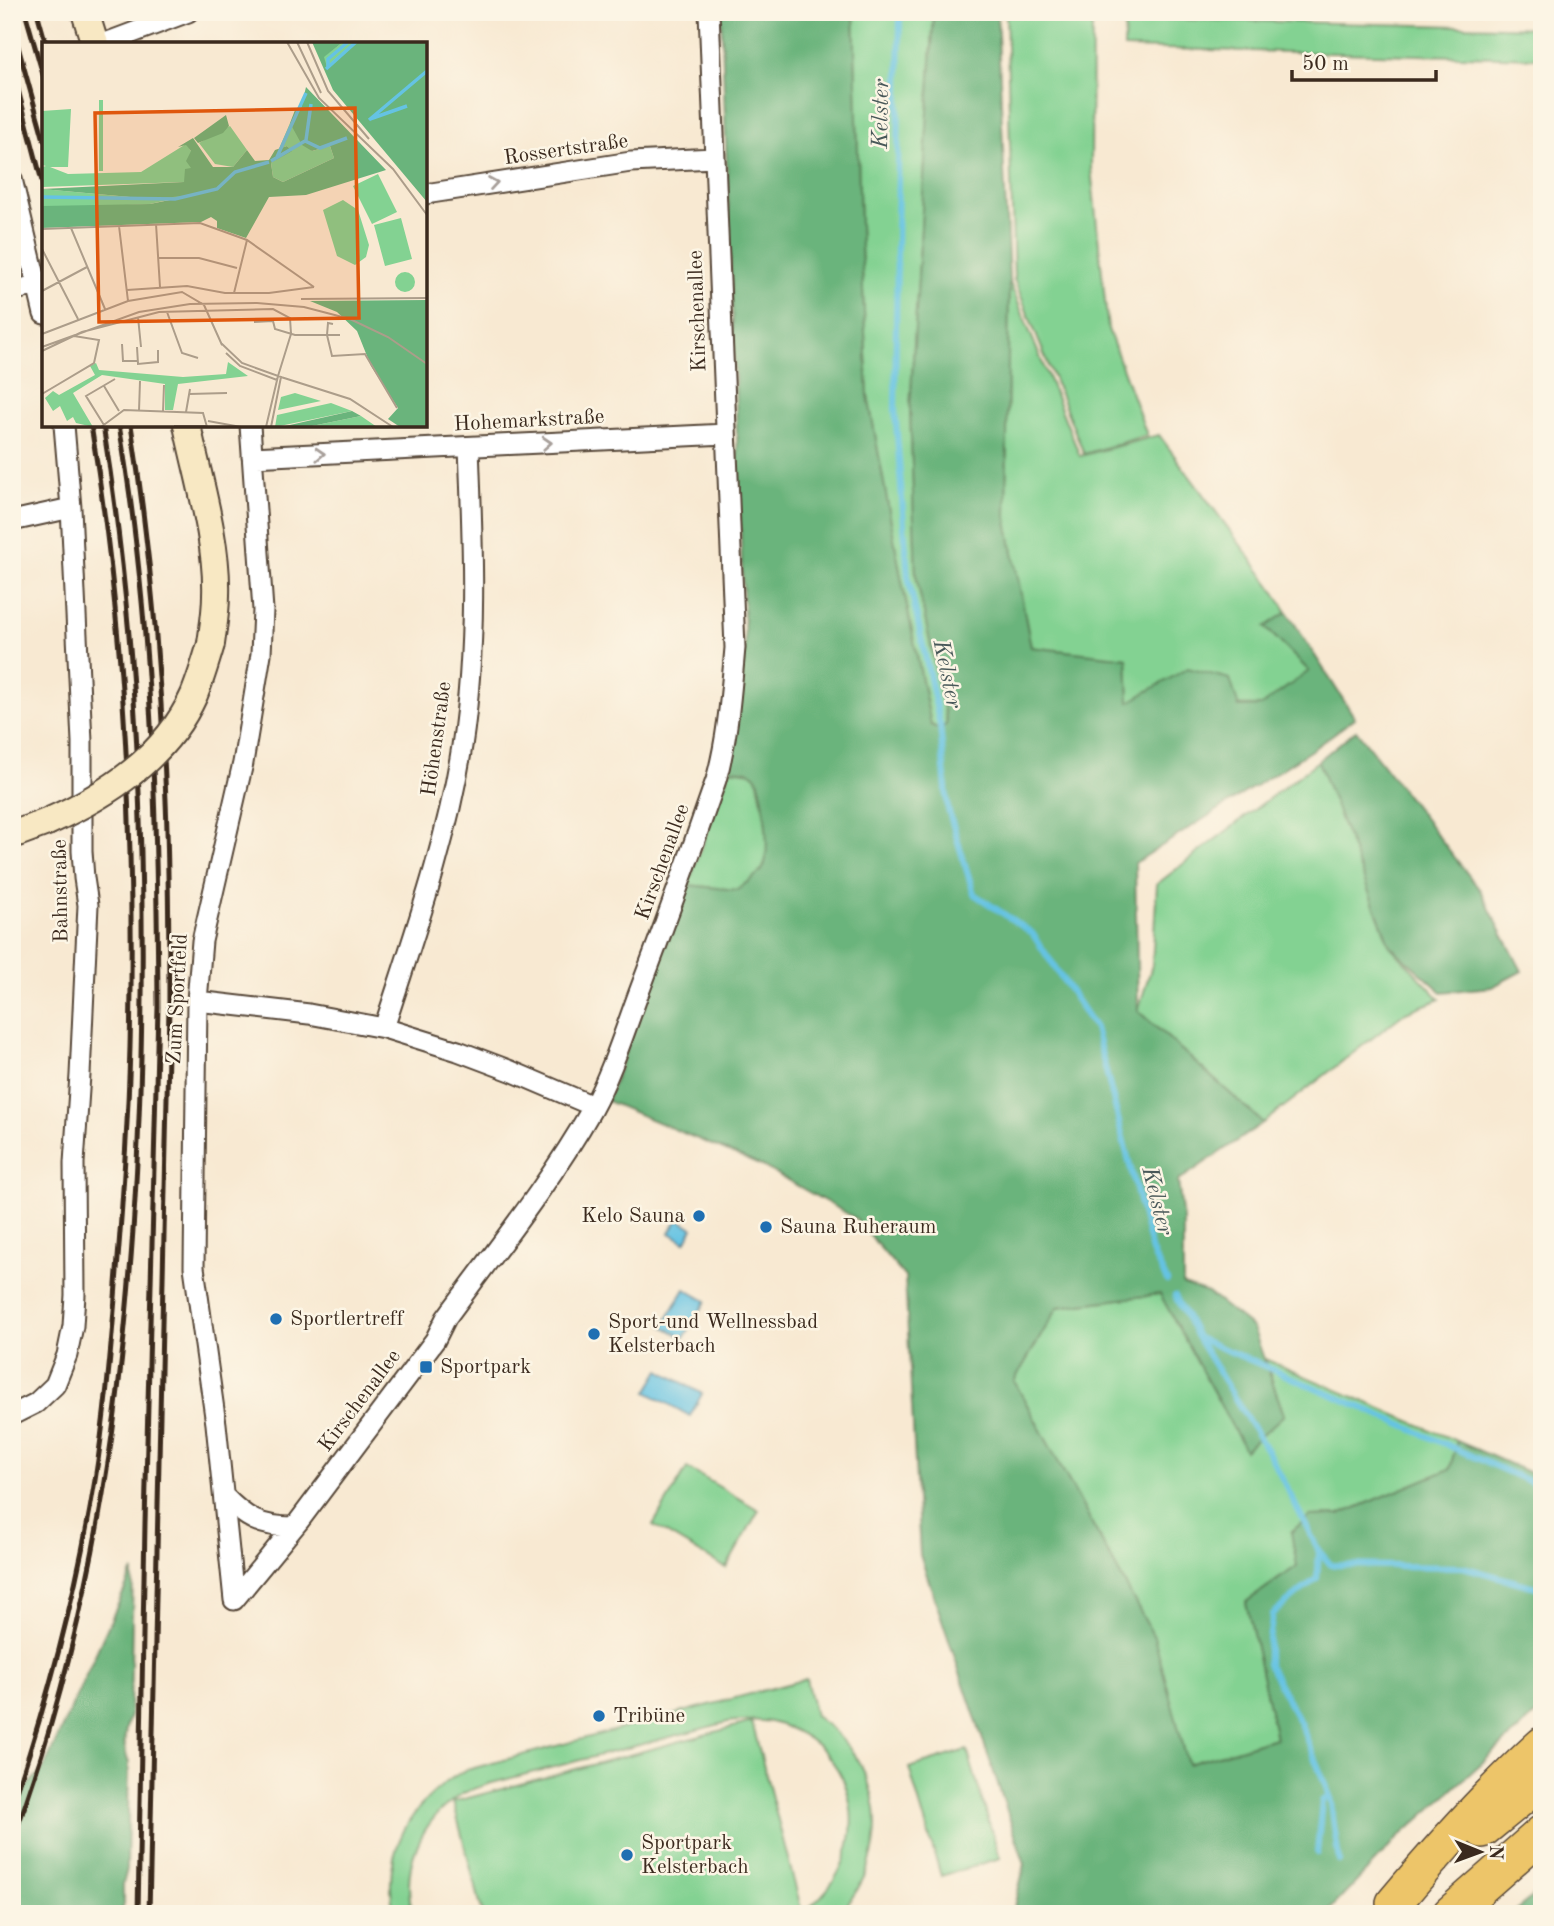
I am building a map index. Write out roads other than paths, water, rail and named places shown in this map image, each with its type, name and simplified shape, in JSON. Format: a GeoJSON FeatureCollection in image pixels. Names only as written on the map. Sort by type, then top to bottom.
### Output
{"type":"FeatureCollection","features":[{"type":"Feature","properties":{"kind":"highway"},"geometry":{"type":"LineString","coordinates":[[1389,1909],[1441,1847],[1542,1745]]}},
{"type":"Feature","properties":{"kind":"highway"},"geometry":{"type":"LineString","coordinates":[[1389,1909],[1430,1871],[1542,1781]]}},
{"type":"Feature","properties":{"kind":"highway"},"geometry":{"type":"LineString","coordinates":[[1450,1914],[1542,1833]]}},
{"type":"Feature","properties":{"kind":"street"},"geometry":{"type":"LineString","coordinates":[[85,12],[94,42]]}},
{"type":"Feature","properties":{"kind":"street"},"geometry":{"type":"LineString","coordinates":[[108,42],[188,12]]}},
{"type":"Feature","properties":{"kind":"street","name":"Kirschenallee"},"geometry":{"type":"LineString","coordinates":[[234,1600],[435,1340],[446,1318],[566,1152],[593,1106],[670,911],[722,761],[735,648],[709,12]]}},
{"type":"Feature","properties":{"kind":"street","name":"Rossertstraße"},"geometry":{"type":"LineString","coordinates":[[427,194],[631,162],[714,158]]}},
{"type":"Feature","properties":{"kind":"street"},"geometry":{"type":"LineString","coordinates":[[12,179],[42,306]]}},
{"type":"Feature","properties":{"kind":"street"},"geometry":{"type":"LineString","coordinates":[[12,290],[37,286]]}},
{"type":"Feature","properties":{"kind":"street","name":"Bahnstraße"},"geometry":{"type":"LineString","coordinates":[[12,1415],[36,1403],[55,1385],[67,1355],[73,1326],[75,1295],[74,1163],[88,905],[82,851],[82,743],[71,508],[64,427]]}},
{"type":"Feature","properties":{"kind":"street"},"geometry":{"type":"LineString","coordinates":[[12,835],[79,808],[134,772],[164,742],[180,721],[193,696],[211,644],[216,606],[211,539],[187,427]]}},
{"type":"Feature","properties":{"kind":"street","name":"Zum Sportfeld"},"geometry":{"type":"LineString","coordinates":[[234,1600],[225,1496],[194,1268],[197,1002],[202,941],[243,763],[261,654],[263,610],[250,427]]}},
{"type":"Feature","properties":{"kind":"street","name":"Hohemarkstraße"},"geometry":{"type":"LineString","coordinates":[[251,457],[726,434]]}},
{"type":"Feature","properties":{"kind":"street","name":"Höhenstraße"},"geometry":{"type":"LineString","coordinates":[[384,1028],[433,878],[449,816],[462,746],[472,653],[474,602],[469,447]]}},
{"type":"Feature","properties":{"kind":"street"},"geometry":{"type":"LineString","coordinates":[[12,521],[71,508]]}},
{"type":"Feature","properties":{"kind":"street"},"geometry":{"type":"LineString","coordinates":[[197,1002],[309,1014],[384,1028],[458,1051],[593,1106]]}},
{"type":"Feature","properties":{"kind":"street"},"geometry":{"type":"LineString","coordinates":[[225,1496],[240,1513],[254,1520],[293,1527]]}},
{"type":"Feature","properties":{"kind":"water"},"geometry":{"type":"Polygon","coordinates":[[[678,1219],[693,1228],[685,1242],[670,1233],[678,1219]]]}},
{"type":"Feature","properties":{"kind":"water"},"geometry":{"type":"Polygon","coordinates":[[[685,1289],[706,1301],[684,1338],[663,1326],[685,1289]]]}},
{"type":"Feature","properties":{"kind":"water"},"geometry":{"type":"Polygon","coordinates":[[[660,1370],[702,1394],[690,1416],[647,1392],[660,1370]]]}},
{"type":"Feature","properties":{"kind":"waterway","name":"Kelster"},"geometry":{"type":"LineString","coordinates":[[900,12],[895,409],[908,576],[940,725],[948,809],[974,894],[1032,933],[1095,1028],[1152,1252],[1167,1281]]}},
{"type":"Feature","properties":{"kind":"waterway"},"geometry":{"type":"LineString","coordinates":[[1175,1296],[1197,1337],[1271,1457],[1319,1551],[1317,1578],[1273,1614],[1268,1664],[1300,1723],[1330,1796],[1339,1861]]}},
{"type":"Feature","properties":{"kind":"waterway","name":"Kelster"},"geometry":{"type":"LineString","coordinates":[[1198,1338],[1542,1487]]}},
{"type":"Feature","properties":{"kind":"waterway"},"geometry":{"type":"LineString","coordinates":[[1319,1551],[1331,1565],[1463,1567],[1542,1589]]}},
{"type":"Feature","properties":{"kind":"waterway"},"geometry":{"type":"LineString","coordinates":[[1317,1853],[1322,1801],[1330,1796]]}},
{"type":"Feature","properties":{"kind":"railway"},"geometry":{"type":"LineString","coordinates":[[25,12],[42,71]]}},
{"type":"Feature","properties":{"kind":"railway"},"geometry":{"type":"LineString","coordinates":[[37,12],[45,42]]}},
{"type":"Feature","properties":{"kind":"railway"},"geometry":{"type":"LineString","coordinates":[[12,25],[42,133]]}},
{"type":"Feature","properties":{"kind":"railway"},"geometry":{"type":"LineString","coordinates":[[12,67],[42,181]]}},
{"type":"Feature","properties":{"kind":"railway"},"geometry":{"type":"LineString","coordinates":[[12,1806],[60,1645],[80,1563],[95,1480],[111,1350],[125,1159],[131,969],[129,813],[120,657],[103,502],[91,427]]}},
{"type":"Feature","properties":{"kind":"railway"},"geometry":{"type":"LineString","coordinates":[[12,1842],[44,1746],[71,1650],[92,1553],[109,1456],[131,1258],[141,1057],[140,819],[137,740],[124,582],[103,427]]}},
{"type":"Feature","properties":{"kind":"railway"},"geometry":{"type":"LineString","coordinates":[[119,427],[146,642],[154,788],[158,1007],[138,1914]]}},
{"type":"Feature","properties":{"kind":"railway"},"geometry":{"type":"LineString","coordinates":[[131,427],[157,646],[168,893],[169,1007],[149,1914]]}},
{"type":"Feature","properties":{"kind":"place","name":"Kelo Sauna"},"geometry":{"type":"Point","coordinates":[699,1216]}},
{"type":"Feature","properties":{"kind":"place","name":"Sauna Ruheraum"},"geometry":{"type":"Point","coordinates":[766,1227]}},
{"type":"Feature","properties":{"kind":"place","name":"Sportlertreff"},"geometry":{"type":"Point","coordinates":[276,1319]}},
{"type":"Feature","properties":{"kind":"place","name":"Sport-und Wellnessbad Kelsterbach"},"geometry":{"type":"Point","coordinates":[594,1334]}},
{"type":"Feature","properties":{"kind":"place","name":"Sportpark"},"geometry":{"type":"Point","coordinates":[426,1367]}},
{"type":"Feature","properties":{"kind":"place","name":"Tribüne"},"geometry":{"type":"Point","coordinates":[599,1716]}},
{"type":"Feature","properties":{"kind":"place","name":"Sportpark Kelsterbach"},"geometry":{"type":"Point","coordinates":[627,1855]}}]}
